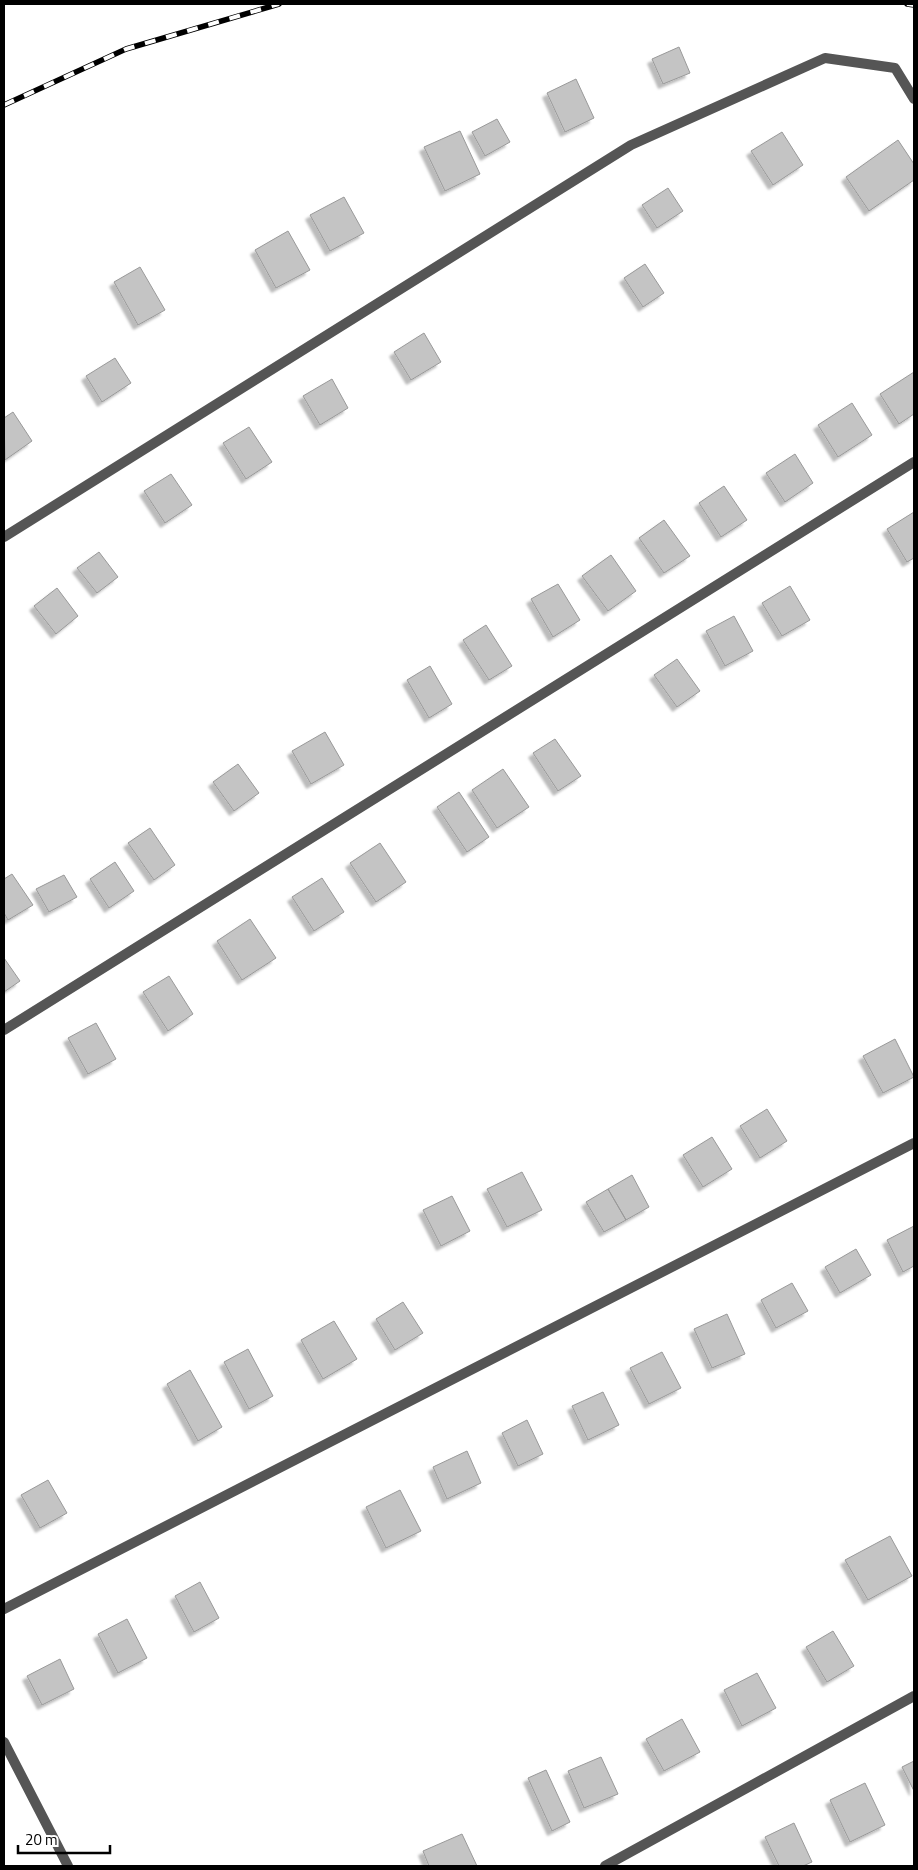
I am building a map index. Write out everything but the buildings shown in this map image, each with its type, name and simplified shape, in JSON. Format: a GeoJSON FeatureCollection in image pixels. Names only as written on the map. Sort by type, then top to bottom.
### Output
{"type":"FeatureCollection","features":[{"type":"Feature","properties":{"kind":"street"},"geometry":{"type":"LineString","coordinates":[[4,537],[632,145],[825,58],[895,68],[914,99]]}},
{"type":"Feature","properties":{"kind":"street"},"geometry":{"type":"LineString","coordinates":[[4,1030],[914,462]]}},
{"type":"Feature","properties":{"kind":"street"},"geometry":{"type":"LineString","coordinates":[[4,1610],[914,1143]]}},
{"type":"Feature","properties":{"kind":"street"},"geometry":{"type":"LineString","coordinates":[[605,1866],[914,1696]]}},
{"type":"Feature","properties":{"kind":"street"},"geometry":{"type":"LineString","coordinates":[[4,1742],[68,1866]]}},
{"type":"Feature","properties":{"kind":"railway"},"geometry":{"type":"LineString","coordinates":[[4,105],[126,49],[279,4]]}},
{"type":"Feature","properties":{"kind":"railway"},"geometry":{"type":"LineString","coordinates":[[907,4],[914,5]]}}]}
